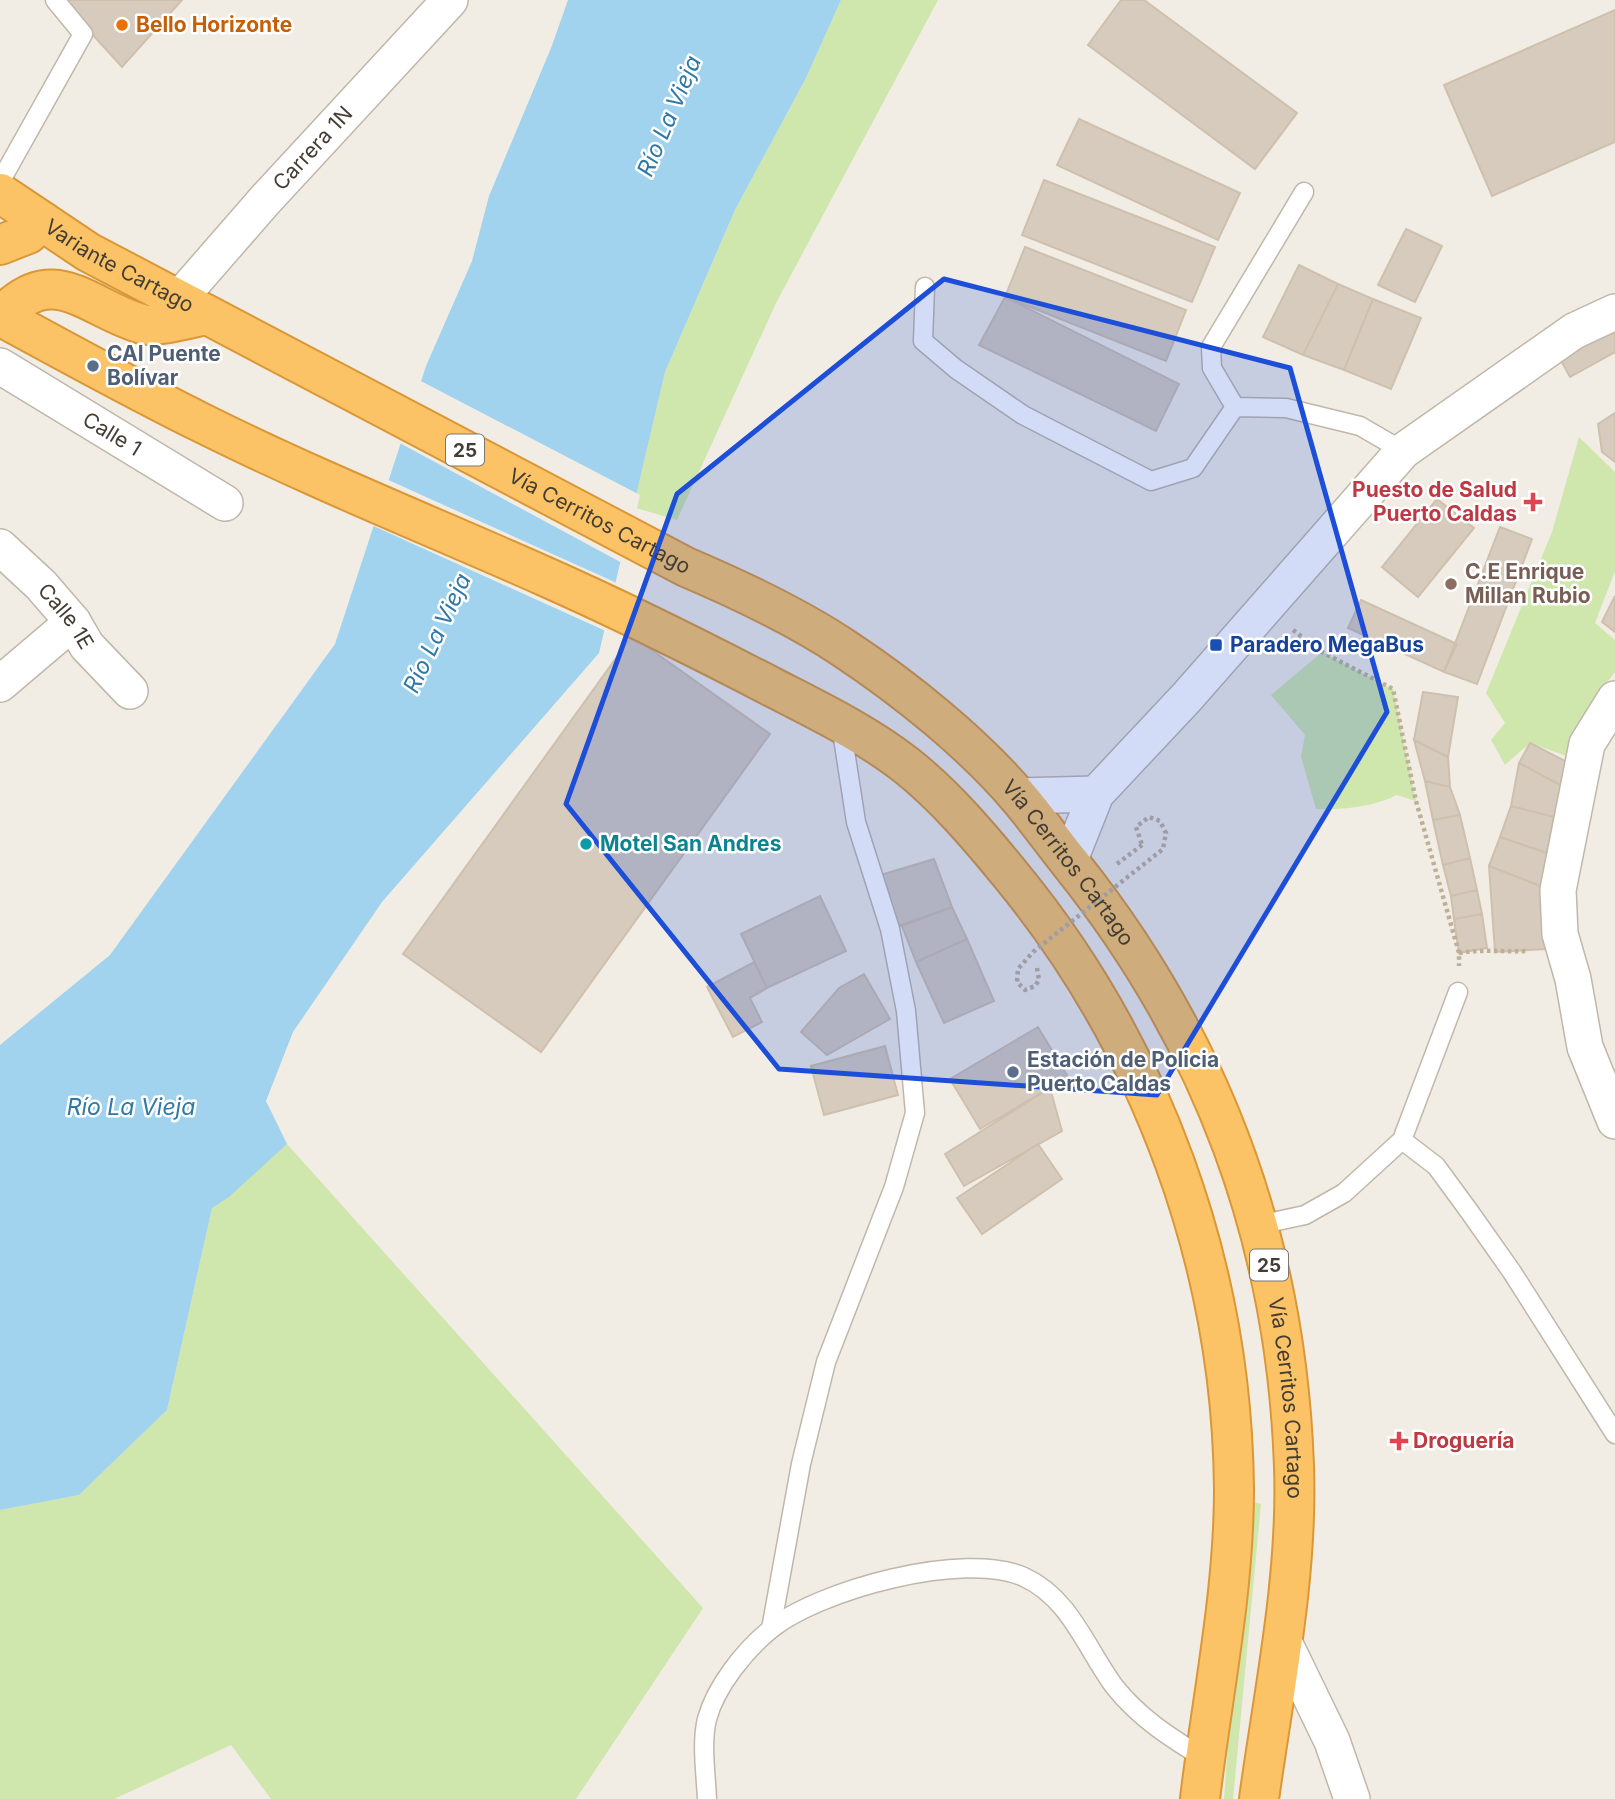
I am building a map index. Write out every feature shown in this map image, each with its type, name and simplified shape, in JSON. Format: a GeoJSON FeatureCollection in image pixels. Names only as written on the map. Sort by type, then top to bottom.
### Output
{"type":"FeatureCollection","features":[{"type":"Feature","properties":{"kind":"highway","name":"Variante Cartago"},"geometry":{"type":"LineString","coordinates":[[0,193],[88,253],[243,334]]}},
{"type":"Feature","properties":{"kind":"highway"},"geometry":{"type":"LineString","coordinates":[[0,245],[28,234],[42,221]]}},
{"type":"Feature","properties":{"kind":"highway"},"geometry":{"type":"LineString","coordinates":[[192,308],[144,325],[70,292],[52,289],[24,296],[0,317],[201,423],[650,624],[841,721],[906,765],[950,807],[1030,897],[1093,989],[1161,1124],[1194,1220],[1218,1318],[1245,1404],[1256,1418],[1271,1422],[1284,1420],[1292,1414]]}},
{"type":"Feature","properties":{"kind":"highway","name":"Vía Cerritos Cartago"},"geometry":{"type":"LineString","coordinates":[[243,334],[686,567],[744,592],[844,648],[935,716],[1017,796],[1126,937],[1191,1047],[1218,1105],[1259,1225],[1280,1319],[1292,1414],[1293,1527],[1282,1638],[1259,1799]]}},
{"type":"Feature","properties":{"kind":"highway"},"geometry":{"type":"LineString","coordinates":[[1200,1799],[1228,1598],[1233,1542],[1231,1430],[1218,1318]]}},
{"type":"Feature","properties":{"kind":"street","name":"Carrera 1N"},"geometry":{"type":"LineString","coordinates":[[192,308],[266,199],[450,0]]}},
{"type":"Feature","properties":{"kind":"street"},"geometry":{"type":"LineString","coordinates":[[1069,862],[1096,794],[1187,697],[1403,451],[1574,331],[1615,312]]}},
{"type":"Feature","properties":{"kind":"street","name":"Calle 1"},"geometry":{"type":"LineString","coordinates":[[0,366],[225,503]]}},
{"type":"Feature","properties":{"kind":"street","name":"Calle 1E"},"geometry":{"type":"LineString","coordinates":[[0,547],[41,585],[73,622],[87,646],[130,691]]}},
{"type":"Feature","properties":{"kind":"street"},"geometry":{"type":"LineString","coordinates":[[0,684],[73,622]]}},
{"type":"Feature","properties":{"kind":"street"},"geometry":{"type":"LineString","coordinates":[[1615,699],[1587,744],[1558,890],[1560,934],[1573,979],[1585,1047],[1615,1121]]}},
{"type":"Feature","properties":{"kind":"street"},"geometry":{"type":"LineString","coordinates":[[1017,796],[1096,794]]}},
{"type":"Feature","properties":{"kind":"street"},"geometry":{"type":"LineString","coordinates":[[1282,1638],[1332,1741],[1352,1799]]}},
{"type":"Feature","properties":{"kind":"lane"},"geometry":{"type":"LineString","coordinates":[[0,182],[83,34],[55,0]]}},
{"type":"Feature","properties":{"kind":"lane"},"geometry":{"type":"LineString","coordinates":[[1235,407],[1212,368],[1211,346],[1304,192]]}},
{"type":"Feature","properties":{"kind":"lane"},"geometry":{"type":"LineString","coordinates":[[925,287],[923,341],[947,362],[1023,415],[1151,481],[1193,468],[1235,407]]}},
{"type":"Feature","properties":{"kind":"lane"},"geometry":{"type":"LineString","coordinates":[[1235,407],[1286,408],[1360,426],[1403,451]]}},
{"type":"Feature","properties":{"kind":"lane"},"geometry":{"type":"LineString","coordinates":[[771,1629],[801,1464],[826,1362],[894,1187],[915,1113],[906,1012],[890,929],[856,822],[841,721]]}},
{"type":"Feature","properties":{"kind":"lane"},"geometry":{"type":"LineString","coordinates":[[1259,1225],[1305,1215],[1344,1193],[1402,1140],[1458,992]]}},
{"type":"Feature","properties":{"kind":"lane"},"geometry":{"type":"LineString","coordinates":[[1402,1140],[1436,1166],[1461,1199],[1512,1272],[1615,1434]]}},
{"type":"Feature","properties":{"kind":"lane"},"geometry":{"type":"LineString","coordinates":[[707,1799],[706,1720],[721,1687],[771,1629],[813,1603],[934,1570],[984,1568],[1024,1577],[1060,1604],[1114,1685],[1150,1725],[1205,1759]]}},
{"type":"Feature","properties":{"kind":"path"},"geometry":{"type":"LineString","coordinates":[[1265,608],[1322,652],[1392,690],[1416,801],[1459,953],[1458,992]]}},
{"type":"Feature","properties":{"kind":"path"},"geometry":{"type":"LineString","coordinates":[[1037,968],[1039,980],[1035,986],[1025,990],[1017,982],[1018,969],[1033,952],[1163,849],[1166,833],[1160,821],[1149,817],[1136,827],[1142,845]]}},
{"type":"Feature","properties":{"kind":"path"},"geometry":{"type":"LineString","coordinates":[[1459,953],[1487,948],[1496,952],[1547,949],[1560,934]]}},
{"type":"Feature","properties":{"kind":"highlighted area"},"geometry":{"type":"Polygon","coordinates":[[[944,279],[1290,368],[1387,712],[1157,1095],[779,1069],[566,804],[677,494],[944,279]]]}},
{"type":"Feature","properties":{"kind":"green space"},"geometry":{"type":"Polygon","coordinates":[[[841,0],[938,0],[776,303],[677,520],[633,507],[665,372],[735,210],[806,78],[841,0]]]}},
{"type":"Feature","properties":{"kind":"green space"},"geometry":{"type":"Polygon","coordinates":[[[1579,437],[1615,472],[1615,571],[1595,623],[1615,640],[1615,672],[1588,707],[1577,731],[1575,759],[1530,743],[1505,765],[1491,740],[1505,723],[1486,693],[1552,532],[1579,437]]]}},
{"type":"Feature","properties":{"kind":"green space"},"geometry":{"type":"Polygon","coordinates":[[[1322,652],[1393,689],[1416,801],[1397,795],[1357,807],[1316,809],[1301,757],[1305,735],[1271,695],[1322,652]]]}},
{"type":"Feature","properties":{"kind":"green space"},"geometry":{"type":"Polygon","coordinates":[[[287,1144],[703,1608],[576,1799],[271,1799],[231,1745],[114,1799],[0,1799],[0,1510],[79,1495],[167,1410],[212,1208],[287,1144]]]}},
{"type":"Feature","properties":{"kind":"green space"},"geometry":{"type":"Polygon","coordinates":[[[1241,1499],[1261,1504],[1233,1799],[1224,1799],[1241,1574],[1241,1499]]]}},
{"type":"Feature","properties":{"kind":"water","name":"Río La Vieja"},"geometry":{"type":"Polygon","coordinates":[[[568,0],[841,0],[806,78],[735,210],[665,372],[599,653],[382,902],[293,1032],[266,1101],[287,1144],[229,1197],[212,1208],[167,1410],[79,1495],[0,1510],[0,1045],[110,955],[335,644],[426,366],[472,261],[489,196],[551,48],[568,0]]]}},
{"type":"Feature","properties":{"kind":"pier"},"geometry":{"type":"Polygon","coordinates":[[[417,379],[640,495],[624,564],[396,441],[417,379]]]}},
{"type":"Feature","properties":{"kind":"pier"},"geometry":{"type":"Polygon","coordinates":[[[384,478],[619,584],[608,632],[369,524],[384,478]]]}},
{"type":"Feature","properties":{"kind":"building","name":"Bello Horizonte"},"geometry":{"type":"Polygon","coordinates":[[[61,0],[182,0],[122,67],[61,0]]]}},
{"type":"Feature","properties":{"kind":"building"},"geometry":{"type":"Polygon","coordinates":[[[1121,0],[1144,0],[1297,113],[1255,169],[1088,45],[1121,0]]]}},
{"type":"Feature","properties":{"kind":"building"},"geometry":{"type":"Polygon","coordinates":[[[1615,10],[1615,142],[1492,196],[1444,85],[1615,10]]]}},
{"type":"Feature","properties":{"kind":"building"},"geometry":{"type":"Polygon","coordinates":[[[1079,119],[1240,193],[1218,240],[1057,165],[1079,119]]]}},
{"type":"Feature","properties":{"kind":"building"},"geometry":{"type":"Polygon","coordinates":[[[1044,180],[1215,247],[1192,302],[1022,235],[1044,180]]]}},
{"type":"Feature","properties":{"kind":"building"},"geometry":{"type":"Polygon","coordinates":[[[1406,229],[1442,246],[1415,302],[1378,285],[1406,229]]]}},
{"type":"Feature","properties":{"kind":"building"},"geometry":{"type":"Polygon","coordinates":[[[1025,247],[1186,310],[1166,361],[1005,297],[1025,247]]]}},
{"type":"Feature","properties":{"kind":"building"},"geometry":{"type":"Polygon","coordinates":[[[1299,265],[1338,284],[1303,355],[1263,337],[1299,265]]]}},
{"type":"Feature","properties":{"kind":"building"},"geometry":{"type":"Polygon","coordinates":[[[1338,284],[1373,299],[1344,370],[1303,355],[1338,284]]]}},
{"type":"Feature","properties":{"kind":"building"},"geometry":{"type":"Polygon","coordinates":[[[1005,297],[1179,384],[1156,431],[979,345],[1005,297]]]}},
{"type":"Feature","properties":{"kind":"building"},"geometry":{"type":"Polygon","coordinates":[[[1373,299],[1421,318],[1391,389],[1344,370],[1373,299]]]}},
{"type":"Feature","properties":{"kind":"building"},"geometry":{"type":"Polygon","coordinates":[[[1615,327],[1615,352],[1570,377],[1559,357],[1615,327]]]}},
{"type":"Feature","properties":{"kind":"building"},"geometry":{"type":"Polygon","coordinates":[[[1615,413],[1615,462],[1602,452],[1598,424],[1615,413]]]}},
{"type":"Feature","properties":{"kind":"building"},"geometry":{"type":"Polygon","coordinates":[[[1437,499],[1474,528],[1418,597],[1382,567],[1437,499]]]}},
{"type":"Feature","properties":{"kind":"building"},"geometry":{"type":"Polygon","coordinates":[[[1500,527],[1532,539],[1477,684],[1444,672],[1500,527]]]}},
{"type":"Feature","properties":{"kind":"building"},"geometry":{"type":"Polygon","coordinates":[[[1615,596],[1615,632],[1602,622],[1615,596]]]}},
{"type":"Feature","properties":{"kind":"building"},"geometry":{"type":"Polygon","coordinates":[[[1361,600],[1457,644],[1444,672],[1348,628],[1361,600]]]}},
{"type":"Feature","properties":{"kind":"building","name":"Motel San Andres"},"geometry":{"type":"Polygon","coordinates":[[[632,636],[770,734],[541,1052],[403,954],[632,636]]]}},
{"type":"Feature","properties":{"kind":"building"},"geometry":{"type":"Polygon","coordinates":[[[1423,692],[1458,697],[1448,757],[1414,740],[1423,692]]]}},
{"type":"Feature","properties":{"kind":"building"},"geometry":{"type":"Polygon","coordinates":[[[1414,740],[1448,757],[1450,787],[1425,781],[1414,740]]]}},
{"type":"Feature","properties":{"kind":"building"},"geometry":{"type":"Polygon","coordinates":[[[1530,743],[1567,762],[1562,786],[1519,763],[1530,743]]]}},
{"type":"Feature","properties":{"kind":"building"},"geometry":{"type":"Polygon","coordinates":[[[1519,763],[1562,786],[1554,817],[1511,806],[1519,763]]]}},
{"type":"Feature","properties":{"kind":"building"},"geometry":{"type":"Polygon","coordinates":[[[1425,781],[1450,787],[1460,815],[1433,820],[1425,781]]]}},
{"type":"Feature","properties":{"kind":"building"},"geometry":{"type":"Polygon","coordinates":[[[1511,806],[1554,817],[1547,853],[1500,837],[1511,806]]]}},
{"type":"Feature","properties":{"kind":"building"},"geometry":{"type":"Polygon","coordinates":[[[1460,815],[1470,858],[1443,865],[1433,820],[1460,815]]]}},
{"type":"Feature","properties":{"kind":"building"},"geometry":{"type":"Polygon","coordinates":[[[1500,837],[1547,853],[1543,887],[1489,866],[1500,837]]]}},
{"type":"Feature","properties":{"kind":"building"},"geometry":{"type":"Polygon","coordinates":[[[1470,858],[1477,890],[1451,896],[1443,865],[1470,858]]]}},
{"type":"Feature","properties":{"kind":"building"},"geometry":{"type":"Polygon","coordinates":[[[934,859],[952,907],[890,929],[874,877],[934,859]]]}},
{"type":"Feature","properties":{"kind":"building"},"geometry":{"type":"Polygon","coordinates":[[[1489,866],[1543,887],[1547,949],[1495,952],[1489,866]]]}},
{"type":"Feature","properties":{"kind":"building"},"geometry":{"type":"Polygon","coordinates":[[[1477,890],[1482,914],[1454,919],[1451,896],[1477,890]]]}},
{"type":"Feature","properties":{"kind":"building"},"geometry":{"type":"Polygon","coordinates":[[[820,896],[846,951],[767,988],[741,934],[820,896]]]}},
{"type":"Feature","properties":{"kind":"building"},"geometry":{"type":"Polygon","coordinates":[[[952,907],[967,939],[916,962],[902,926],[952,907]]]}},
{"type":"Feature","properties":{"kind":"building"},"geometry":{"type":"Polygon","coordinates":[[[1482,914],[1487,948],[1459,953],[1454,919],[1482,914]]]}},
{"type":"Feature","properties":{"kind":"building"},"geometry":{"type":"Polygon","coordinates":[[[967,939],[994,1001],[944,1023],[916,962],[967,939]]]}},
{"type":"Feature","properties":{"kind":"building"},"geometry":{"type":"Polygon","coordinates":[[[754,962],[767,988],[750,998],[762,1022],[733,1037],[707,987],[754,962]]]}},
{"type":"Feature","properties":{"kind":"building"},"geometry":{"type":"Polygon","coordinates":[[[864,974],[890,1019],[827,1055],[801,1032],[839,988],[864,974]]]}},
{"type":"Feature","properties":{"kind":"building"},"geometry":{"type":"Polygon","coordinates":[[[1038,1027],[1068,1077],[980,1129],[950,1079],[1038,1027]]]}},
{"type":"Feature","properties":{"kind":"building"},"geometry":{"type":"Polygon","coordinates":[[[885,1046],[898,1095],[824,1115],[811,1066],[885,1046]]]}},
{"type":"Feature","properties":{"kind":"building"},"geometry":{"type":"Polygon","coordinates":[[[1050,1088],[1062,1131],[964,1186],[945,1154],[1050,1088]]]}},
{"type":"Feature","properties":{"kind":"building"},"geometry":{"type":"Polygon","coordinates":[[[1038,1144],[1062,1179],[982,1234],[957,1198],[1038,1144]]]}},
{"type":"Feature","properties":{"kind":"place","name":"Bello Horizonte"},"geometry":{"type":"Point","coordinates":[122,25]}},
{"type":"Feature","properties":{"kind":"place","name":"CAI Puente Bolívar"},"geometry":{"type":"Point","coordinates":[93,366]}},
{"type":"Feature","properties":{"kind":"place","name":"Puesto de Salud Puerto Caldas"},"geometry":{"type":"Point","coordinates":[1533,502]}},
{"type":"Feature","properties":{"kind":"place","name":"C.E Enrique Millan Rubio"},"geometry":{"type":"Point","coordinates":[1451,584]}},
{"type":"Feature","properties":{"kind":"place","name":"Paradero MegaBus"},"geometry":{"type":"Point","coordinates":[1216,645]}},
{"type":"Feature","properties":{"kind":"place","name":"Motel San Andres"},"geometry":{"type":"Point","coordinates":[586,844]}},
{"type":"Feature","properties":{"kind":"place","name":"Estación de Policia Puerto Caldas"},"geometry":{"type":"Point","coordinates":[1013,1072]}},
{"type":"Feature","properties":{"kind":"place","name":"Droguería"},"geometry":{"type":"Point","coordinates":[1399,1441]}}]}
